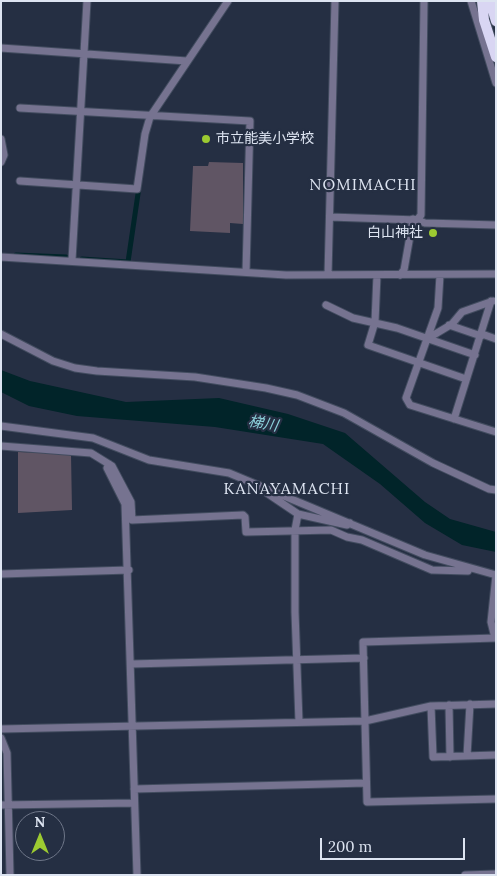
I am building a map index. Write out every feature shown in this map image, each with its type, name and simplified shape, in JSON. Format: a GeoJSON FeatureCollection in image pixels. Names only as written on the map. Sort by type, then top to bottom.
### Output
{"type":"FeatureCollection","features":[{"type":"Feature","properties":{"kind":"highway"},"geometry":{"type":"LineString","coordinates":[[482,1],[495,50]]}},
{"type":"Feature","properties":{"kind":"highway"},"geometry":{"type":"LineString","coordinates":[[493,9],[496,21]]}},
{"type":"Feature","properties":{"kind":"street"},"geometry":{"type":"LineString","coordinates":[[72,260],[87,1]]}},
{"type":"Feature","properties":{"kind":"street"},"geometry":{"type":"LineString","coordinates":[[20,181],[136,189],[145,134],[150,117],[228,1]]}},
{"type":"Feature","properties":{"kind":"street"},"geometry":{"type":"LineString","coordinates":[[328,275],[335,1]]}},
{"type":"Feature","properties":{"kind":"street"},"geometry":{"type":"LineString","coordinates":[[400,275],[404,270],[415,220],[421,215],[424,1]]}},
{"type":"Feature","properties":{"kind":"street"},"geometry":{"type":"LineString","coordinates":[[471,1],[496,83]]}},
{"type":"Feature","properties":{"kind":"street"},"geometry":{"type":"LineString","coordinates":[[1,48],[187,61]]}},
{"type":"Feature","properties":{"kind":"street"},"geometry":{"type":"LineString","coordinates":[[20,108],[150,117],[250,121],[246,272]]}},
{"type":"Feature","properties":{"kind":"street"},"geometry":{"type":"LineString","coordinates":[[1,139],[4,155],[1,162]]}},
{"type":"Feature","properties":{"kind":"street"},"geometry":{"type":"LineString","coordinates":[[330,218],[415,220],[425,223],[496,225]]}},
{"type":"Feature","properties":{"kind":"street"},"geometry":{"type":"LineString","coordinates":[[1,257],[246,272],[328,275],[496,274]]}},
{"type":"Feature","properties":{"kind":"street"},"geometry":{"type":"LineString","coordinates":[[377,275],[375,322],[368,345],[466,379]]}},
{"type":"Feature","properties":{"kind":"street"},"geometry":{"type":"LineString","coordinates":[[440,275],[438,308],[406,398],[410,405],[496,432]]}},
{"type":"Feature","properties":{"kind":"street"},"geometry":{"type":"LineString","coordinates":[[427,340],[449,325],[462,312],[494,301]]}},
{"type":"Feature","properties":{"kind":"street"},"geometry":{"type":"LineString","coordinates":[[454,419],[494,301]]}},
{"type":"Feature","properties":{"kind":"street"},"geometry":{"type":"LineString","coordinates":[[326,305],[353,318],[375,322],[475,355]]}},
{"type":"Feature","properties":{"kind":"street"},"geometry":{"type":"LineString","coordinates":[[449,325],[496,339]]}},
{"type":"Feature","properties":{"kind":"street"},"geometry":{"type":"LineString","coordinates":[[1,334],[53,361],[75,368],[97,372],[195,377],[266,388],[297,395],[350,416],[433,463],[489,489],[496,490]]}},
{"type":"Feature","properties":{"kind":"street"},"geometry":{"type":"LineString","coordinates":[[1,426],[93,438],[149,460],[229,473],[425,555],[471,570],[496,575],[491,622],[495,638],[363,642],[367,802],[496,799]]}},
{"type":"Feature","properties":{"kind":"street"},"geometry":{"type":"LineString","coordinates":[[1,446],[91,453],[112,466],[131,502],[132,520],[243,515],[246,532],[331,530],[347,537],[362,540],[432,570],[466,572],[471,570]]}},
{"type":"Feature","properties":{"kind":"street"},"geometry":{"type":"LineString","coordinates":[[109,464],[107,468],[125,504],[129,570],[137,875]]}},
{"type":"Feature","properties":{"kind":"street"},"geometry":{"type":"LineString","coordinates":[[256,484],[258,488],[298,514],[346,525],[351,523]]}},
{"type":"Feature","properties":{"kind":"street"},"geometry":{"type":"LineString","coordinates":[[298,514],[295,530],[299,722]]}},
{"type":"Feature","properties":{"kind":"street"},"geometry":{"type":"LineString","coordinates":[[1,574],[129,570]]}},
{"type":"Feature","properties":{"kind":"street"},"geometry":{"type":"LineString","coordinates":[[131,664],[364,658]]}},
{"type":"Feature","properties":{"kind":"street"},"geometry":{"type":"LineString","coordinates":[[467,756],[470,704]]}},
{"type":"Feature","properties":{"kind":"street"},"geometry":{"type":"LineString","coordinates":[[1,729],[365,721],[431,706],[496,704]]}},
{"type":"Feature","properties":{"kind":"street"},"geometry":{"type":"LineString","coordinates":[[449,705],[450,757]]}},
{"type":"Feature","properties":{"kind":"street"},"geometry":{"type":"LineString","coordinates":[[431,706],[433,757],[496,755]]}},
{"type":"Feature","properties":{"kind":"street"},"geometry":{"type":"LineString","coordinates":[[1,738],[6,753],[4,805],[10,845],[10,875]]}},
{"type":"Feature","properties":{"kind":"street"},"geometry":{"type":"LineString","coordinates":[[134,789],[366,783]]}},
{"type":"Feature","properties":{"kind":"street"},"geometry":{"type":"LineString","coordinates":[[4,805],[134,803]]}},
{"type":"Feature","properties":{"kind":"street"},"geometry":{"type":"LineString","coordinates":[[1,845],[10,845]]}},
{"type":"Feature","properties":{"kind":"street"},"geometry":{"type":"LineString","coordinates":[[465,875],[496,874]]}},
{"type":"Feature","properties":{"kind":"shaded area"},"geometry":{"type":"Polygon","coordinates":[[[209,162],[243,163],[243,224],[230,223],[230,233],[190,231],[193,166],[208,166],[209,162]]]}},
{"type":"Feature","properties":{"kind":"shaded area"},"geometry":{"type":"Polygon","coordinates":[[[18,452],[71,454],[72,510],[18,513],[18,452]]]}},
{"type":"Feature","properties":{"kind":"water","name":"梯川"},"geometry":{"type":"Polygon","coordinates":[[[1,370],[30,381],[126,402],[219,398],[288,414],[345,433],[425,502],[450,519],[496,532],[496,552],[462,545],[425,523],[380,484],[323,444],[215,427],[77,416],[29,406],[1,392],[1,370]]]}},
{"type":"Feature","properties":{"kind":"waterway"},"geometry":{"type":"LineString","coordinates":[[82,259],[128,262],[139,187]]}},
{"type":"Feature","properties":{"kind":"waterway"},"geometry":{"type":"LineString","coordinates":[[16,255],[66,257]]}},
{"type":"Feature","properties":{"kind":"place","name":"市立能美小学校"},"geometry":{"type":"Point","coordinates":[206,139]}},
{"type":"Feature","properties":{"kind":"place","name":"白山神社"},"geometry":{"type":"Point","coordinates":[433,233]}},
{"type":"Feature","properties":{"kind":"district","name":"NOMIMACHI"},"geometry":{"type":"Point","coordinates":[363,185]}},
{"type":"Feature","properties":{"kind":"district","name":"KANAYAMACHI"},"geometry":{"type":"Point","coordinates":[287,489]}}]}
